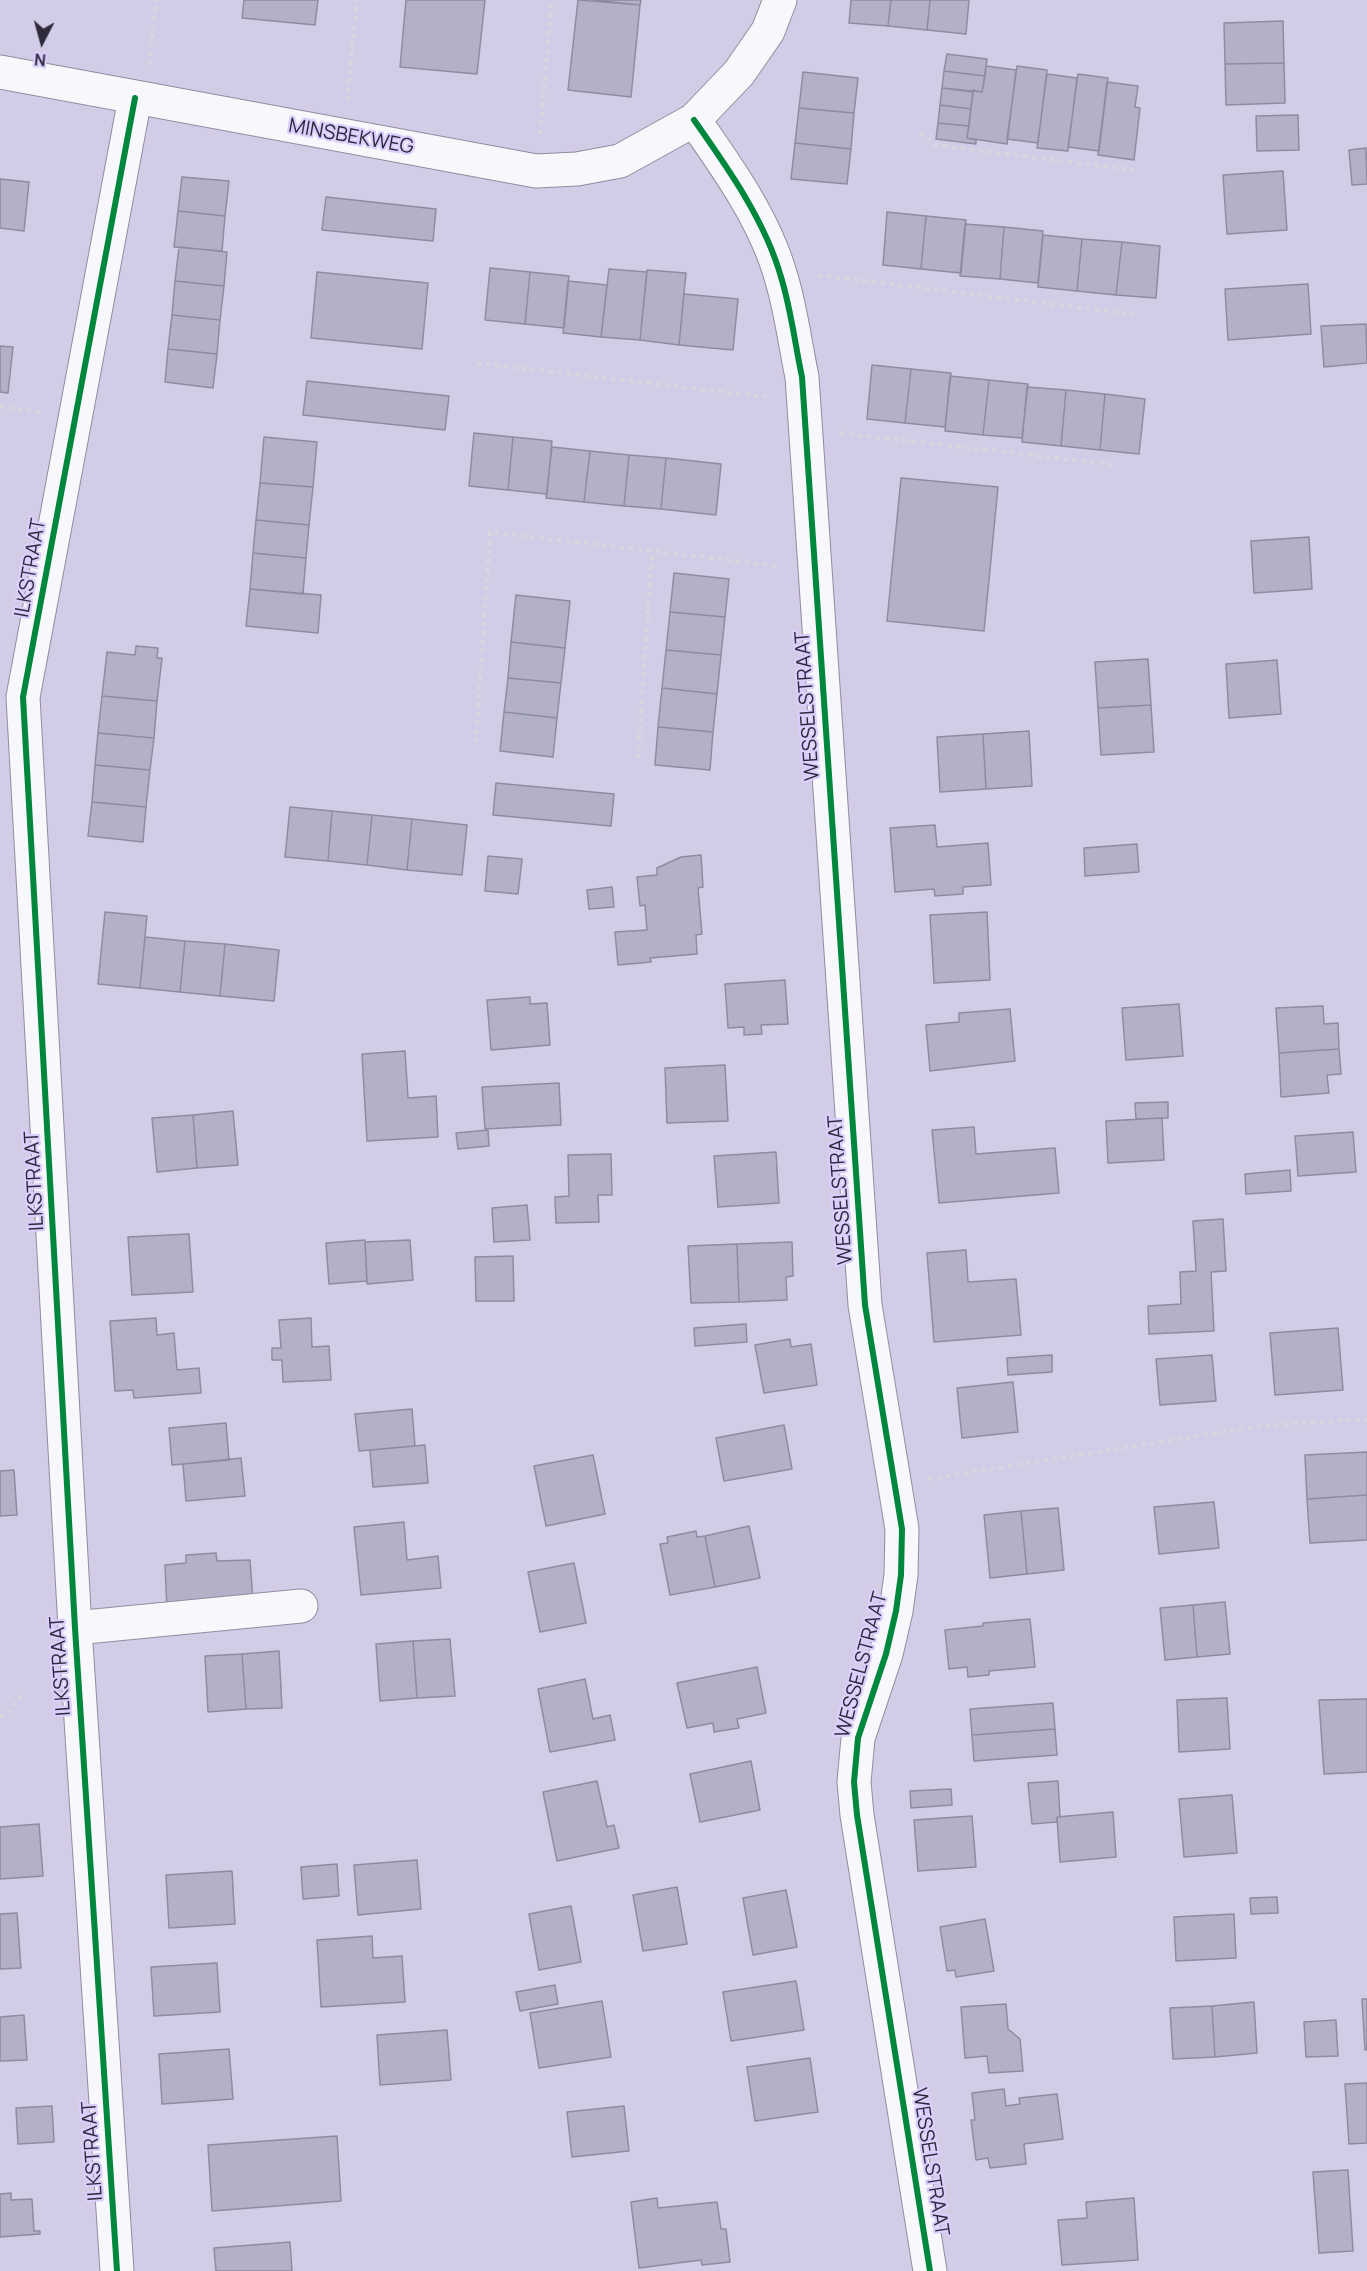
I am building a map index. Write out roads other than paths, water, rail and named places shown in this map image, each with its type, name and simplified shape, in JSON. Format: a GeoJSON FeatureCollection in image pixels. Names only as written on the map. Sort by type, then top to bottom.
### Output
{"type":"FeatureCollection","features":[{"type":"Feature","properties":{"kind":"street"},"geometry":{"type":"LineString","coordinates":[[694,120],[739,73],[768,31],[780,0]]}},
{"type":"Feature","properties":{"kind":"street","name":"MINSBEKWEG"},"geometry":{"type":"LineString","coordinates":[[0,72],[536,171],[577,169],[620,161],[694,120]]}},
{"type":"Feature","properties":{"kind":"street","name":"ILKSTRAAT"},"geometry":{"type":"LineString","coordinates":[[117,2271],[75,1628],[23,697],[140,99]]}},
{"type":"Feature","properties":{"kind":"street","name":"WESSELSTRAAT"},"geometry":{"type":"LineString","coordinates":[[694,120],[756,216],[781,275],[802,376],[865,1305],[902,1529],[901,1575],[886,1654],[858,1738],[854,1782],[857,1815],[930,2271]]}},
{"type":"Feature","properties":{"kind":"street"},"geometry":{"type":"LineString","coordinates":[[75,1628],[301,1605]]}}]}
